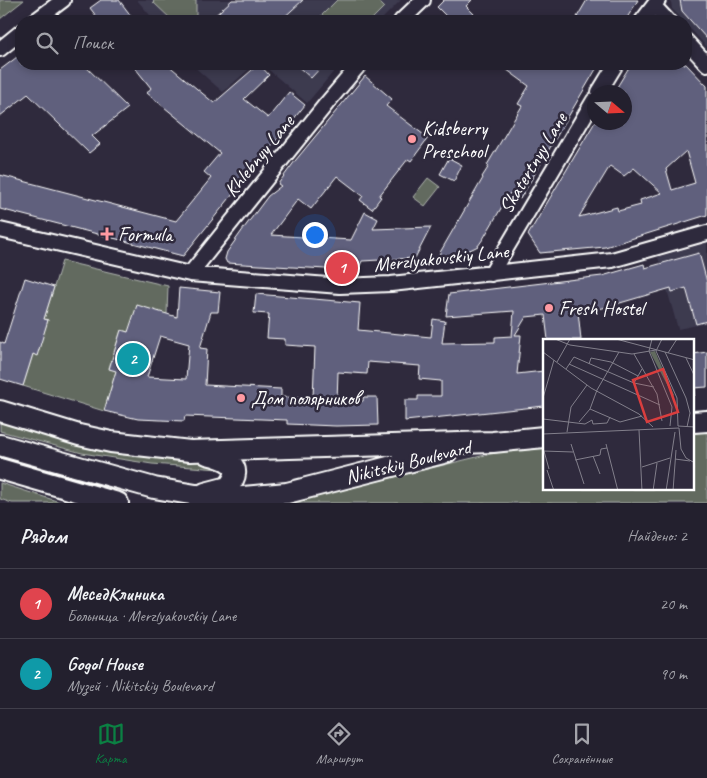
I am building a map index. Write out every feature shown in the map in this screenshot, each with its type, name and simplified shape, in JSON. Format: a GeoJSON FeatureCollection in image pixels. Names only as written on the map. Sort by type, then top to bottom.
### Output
{"type":"FeatureCollection","features":[{"type":"Feature","properties":{"kind":"main road","name":"Nikitskiy Boulevard"},"geometry":{"type":"LineString","coordinates":[[0,411],[79,436],[111,442],[190,451],[493,442],[543,437]]}},
{"type":"Feature","properties":{"kind":"main road"},"geometry":{"type":"LineString","coordinates":[[694,422],[707,421]]}},
{"type":"Feature","properties":{"kind":"main road","name":"Nikitskiy Boulevard"},"geometry":{"type":"LineString","coordinates":[[0,445],[154,488],[196,495],[232,498],[287,493],[421,457],[493,442]]}},
{"type":"Feature","properties":{"kind":"main road"},"geometry":{"type":"LineString","coordinates":[[190,451],[225,458],[231,463],[234,471],[233,480],[228,487],[196,495]]}},
{"type":"Feature","properties":{"kind":"main road"},"geometry":{"type":"LineString","coordinates":[[0,469],[118,503]]}},
{"type":"Feature","properties":{"kind":"street"},"geometry":{"type":"LineString","coordinates":[[43,15],[63,0]]}},
{"type":"Feature","properties":{"kind":"street"},"geometry":{"type":"LineString","coordinates":[[407,15],[423,0]]}},
{"type":"Feature","properties":{"kind":"street"},"geometry":{"type":"LineString","coordinates":[[647,15],[656,3],[664,15]]}},
{"type":"Feature","properties":{"kind":"street"},"geometry":{"type":"LineString","coordinates":[[0,49],[15,37]]}},
{"type":"Feature","properties":{"kind":"street"},"geometry":{"type":"LineString","coordinates":[[692,47],[707,64]]}},
{"type":"Feature","properties":{"kind":"street","name":"Khlebnyy Lane"},"geometry":{"type":"LineString","coordinates":[[190,274],[355,70]]}},
{"type":"Feature","properties":{"kind":"street"},"geometry":{"type":"LineString","coordinates":[[603,85],[612,70]]}},
{"type":"Feature","properties":{"kind":"street","name":"Skatertnyy Lane"},"geometry":{"type":"LineString","coordinates":[[491,274],[587,112]]}},
{"type":"Feature","properties":{"kind":"street","name":"Merzlyakovskiy Lane"},"geometry":{"type":"LineString","coordinates":[[0,230],[190,274],[358,286],[491,274],[612,260],[707,232]]}},
{"type":"Feature","properties":{"kind":"shaded area"},"geometry":{"type":"Polygon","coordinates":[[[137,0],[401,0],[386,15],[150,15],[137,0]]]}},
{"type":"Feature","properties":{"kind":"shaded area"},"geometry":{"type":"Polygon","coordinates":[[[671,0],[707,0],[707,47],[692,31],[692,15],[678,15],[672,9],[671,0]]]}},
{"type":"Feature","properties":{"kind":"shaded area"},"geometry":{"type":"Polygon","coordinates":[[[198,70],[248,70],[223,92],[198,70]]]}},
{"type":"Feature","properties":{"kind":"shaded area"},"geometry":{"type":"Polygon","coordinates":[[[269,70],[335,70],[307,103],[269,70]]]}},
{"type":"Feature","properties":{"kind":"shaded area"},"geometry":{"type":"Polygon","coordinates":[[[707,243],[707,323],[678,329],[658,257],[707,243]]]}},
{"type":"Feature","properties":{"kind":"green space"},"geometry":{"type":"Polygon","coordinates":[[[0,0],[24,0],[0,19],[0,0]]]}},
{"type":"Feature","properties":{"kind":"green space"},"geometry":{"type":"Polygon","coordinates":[[[155,0],[196,0],[196,15],[167,15],[153,2],[155,0]]]}},
{"type":"Feature","properties":{"kind":"green space"},"geometry":{"type":"Polygon","coordinates":[[[337,0],[377,0],[384,7],[376,15],[322,15],[337,0]]]}},
{"type":"Feature","properties":{"kind":"green space"},"geometry":{"type":"Polygon","coordinates":[[[428,178],[440,187],[425,206],[413,197],[428,178]]]}},
{"type":"Feature","properties":{"kind":"green space"},"geometry":{"type":"Polygon","coordinates":[[[62,261],[168,286],[167,314],[128,332],[121,330],[109,368],[116,371],[104,411],[23,386],[33,354],[36,355],[48,320],[44,319],[62,261]]]}},
{"type":"Feature","properties":{"kind":"green space"},"geometry":{"type":"Polygon","coordinates":[[[0,420],[218,461],[221,468],[152,464],[82,453],[0,431],[0,420]]]}},
{"type":"Feature","properties":{"kind":"green space"},"geometry":{"type":"Polygon","coordinates":[[[707,432],[707,503],[287,503],[481,456],[543,447],[543,490],[694,490],[694,433],[707,432]]]}},
{"type":"Feature","properties":{"kind":"green space"},"geometry":{"type":"Polygon","coordinates":[[[0,483],[63,503],[12,503],[0,499],[0,483]]]}},
{"type":"Feature","properties":{"kind":"building"},"geometry":{"type":"Polygon","coordinates":[[[101,0],[119,0],[130,15],[95,15],[90,8],[101,0]]]}},
{"type":"Feature","properties":{"kind":"building"},"geometry":{"type":"Polygon","coordinates":[[[232,0],[303,0],[287,15],[216,15],[232,0]]]}},
{"type":"Feature","properties":{"kind":"building"},"geometry":{"type":"Polygon","coordinates":[[[444,0],[472,0],[466,6],[475,15],[445,15],[437,7],[444,0]]]}},
{"type":"Feature","properties":{"kind":"building"},"geometry":{"type":"Polygon","coordinates":[[[587,0],[638,0],[629,15],[578,15],[587,0]]]}},
{"type":"Feature","properties":{"kind":"building"},"geometry":{"type":"Polygon","coordinates":[[[680,0],[707,0],[707,39],[692,22],[692,15],[686,15],[682,11],[680,0]]]}},
{"type":"Feature","properties":{"kind":"building"},"geometry":{"type":"Polygon","coordinates":[[[15,59],[15,70],[89,70],[128,108],[92,136],[100,144],[89,153],[28,94],[0,116],[0,70],[15,59]]]}},
{"type":"Feature","properties":{"kind":"building"},"geometry":{"type":"Polygon","coordinates":[[[137,70],[174,70],[214,103],[252,70],[264,70],[269,75],[244,99],[268,118],[289,92],[305,105],[183,256],[0,209],[0,175],[176,221],[211,178],[204,172],[220,153],[147,93],[151,88],[137,70]]]}},
{"type":"Feature","properties":{"kind":"building"},"geometry":{"type":"Polygon","coordinates":[[[302,70],[318,70],[311,78],[302,70]]]}},
{"type":"Feature","properties":{"kind":"building"},"geometry":{"type":"Polygon","coordinates":[[[507,70],[595,70],[520,199],[510,193],[478,246],[460,255],[438,256],[483,178],[489,166],[487,165],[522,106],[518,104],[529,86],[507,70]]]}},
{"type":"Feature","properties":{"kind":"building"},"geometry":{"type":"Polygon","coordinates":[[[627,70],[692,70],[707,86],[707,215],[605,247],[540,253],[528,235],[590,130],[632,130],[632,85],[618,85],[627,70]],[[686,151],[666,169],[672,190],[695,183],[686,151]],[[610,166],[579,217],[617,207],[618,211],[641,205],[640,200],[662,193],[634,168],[624,176],[610,166]]]}},
{"type":"Feature","properties":{"kind":"building"},"geometry":{"type":"Polygon","coordinates":[[[365,76],[392,99],[386,106],[428,138],[411,161],[408,159],[379,196],[381,197],[372,209],[360,200],[363,196],[337,176],[311,209],[298,199],[271,235],[351,240],[365,212],[378,219],[373,229],[431,227],[415,258],[362,261],[358,271],[227,263],[225,259],[227,252],[244,228],[268,196],[281,186],[278,184],[295,161],[365,76]]]}},
{"type":"Feature","properties":{"kind":"building"},"geometry":{"type":"Polygon","coordinates":[[[449,158],[462,165],[454,181],[440,174],[449,158]]]}},
{"type":"Feature","properties":{"kind":"building"},"geometry":{"type":"Polygon","coordinates":[[[699,253],[707,282],[707,321],[696,324],[686,288],[672,292],[671,288],[603,308],[578,311],[581,339],[548,339],[545,315],[526,317],[515,335],[521,335],[517,374],[543,371],[543,406],[405,421],[405,400],[418,400],[418,396],[441,396],[441,381],[419,379],[420,366],[368,362],[367,374],[338,372],[337,401],[363,401],[363,397],[377,397],[378,425],[287,424],[287,420],[185,416],[184,421],[138,419],[104,411],[116,371],[109,369],[121,330],[128,332],[137,305],[177,317],[179,288],[220,292],[218,312],[211,312],[200,348],[207,349],[205,385],[281,389],[281,397],[313,398],[315,347],[285,345],[285,339],[267,338],[269,314],[254,313],[256,294],[360,303],[358,330],[431,337],[433,319],[445,321],[442,343],[495,342],[495,337],[512,336],[514,311],[446,316],[449,294],[602,276],[644,264],[645,268],[699,253]],[[160,336],[147,377],[186,379],[189,344],[160,336]]]}},
{"type":"Feature","properties":{"kind":"building"},"geometry":{"type":"Polygon","coordinates":[[[25,278],[54,287],[44,319],[48,320],[37,356],[33,354],[23,386],[0,379],[0,342],[4,344],[25,278]]]}},
{"type":"Feature","properties":{"kind":"building"},"geometry":{"type":"Polygon","coordinates":[[[707,352],[707,387],[694,388],[694,354],[707,352]]]}},
{"type":"Feature","properties":{"kind":"place","name":"Kidsberry Preschool"},"geometry":{"type":"Point","coordinates":[412,139]}},
{"type":"Feature","properties":{"kind":"place","name":"Formula"},"geometry":{"type":"Point","coordinates":[107,234]}},
{"type":"Feature","properties":{"kind":"place","name":"МеседКлиника"},"geometry":{"type":"Point","coordinates":[342,268]}},
{"type":"Feature","properties":{"kind":"place","name":"Fresh Hostel"},"geometry":{"type":"Point","coordinates":[549,308]}},
{"type":"Feature","properties":{"kind":"place","name":"Gogol House"},"geometry":{"type":"Point","coordinates":[133,359]}},
{"type":"Feature","properties":{"kind":"place","name":"Дом полярников"},"geometry":{"type":"Point","coordinates":[241,398]}}]}
